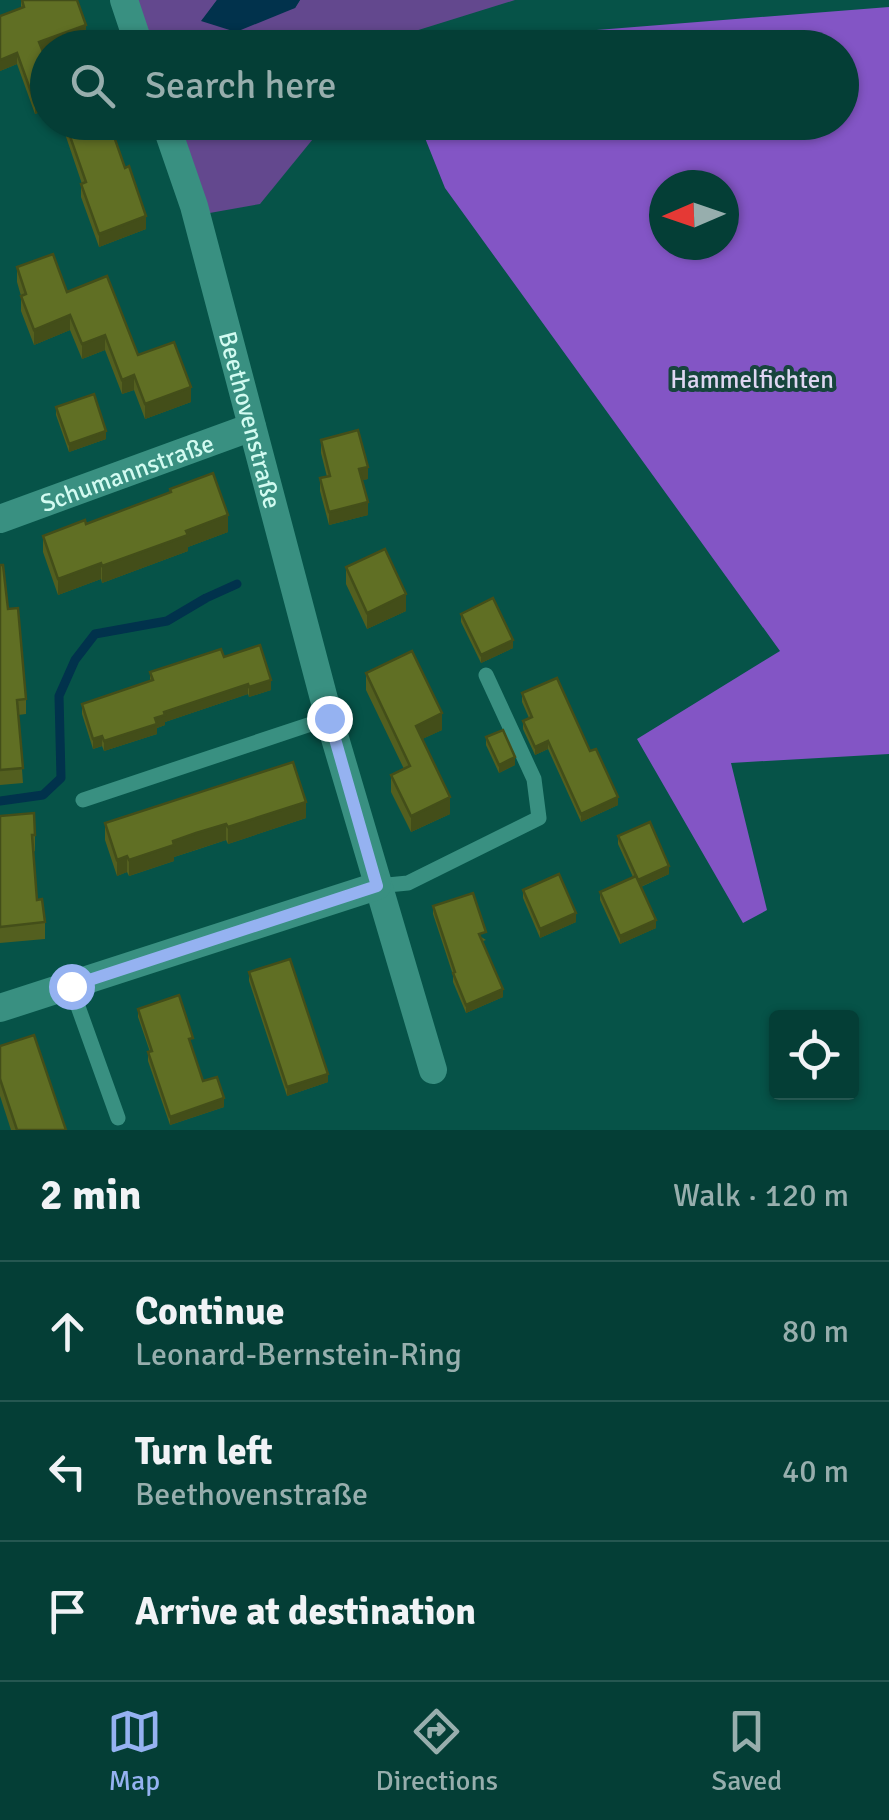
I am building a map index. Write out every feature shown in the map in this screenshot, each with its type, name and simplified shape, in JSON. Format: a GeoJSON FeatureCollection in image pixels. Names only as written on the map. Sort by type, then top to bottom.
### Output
{"type":"FeatureCollection","features":[{"type":"Feature","properties":{"kind":"street"},"geometry":{"type":"LineString","coordinates":[[124,0],[134,30]]}},
{"type":"Feature","properties":{"kind":"street","name":"Beethovenstraße"},"geometry":{"type":"LineString","coordinates":[[172,140],[194,206],[329,718],[433,1070]]}},
{"type":"Feature","properties":{"kind":"street","name":"Schumannstraße"},"geometry":{"type":"LineString","coordinates":[[0,519],[252,426]]}},
{"type":"Feature","properties":{"kind":"street"},"geometry":{"type":"LineString","coordinates":[[0,1008],[377,886]]}},
{"type":"Feature","properties":{"kind":"lane"},"geometry":{"type":"LineString","coordinates":[[377,886],[408,883],[539,818],[534,779],[486,675]]}},
{"type":"Feature","properties":{"kind":"lane"},"geometry":{"type":"LineString","coordinates":[[83,800],[329,718]]}},
{"type":"Feature","properties":{"kind":"lane"},"geometry":{"type":"LineString","coordinates":[[71,986],[118,1118]]}},
{"type":"Feature","properties":{"kind":"shaded area"},"geometry":{"type":"Polygon","coordinates":[[[136,0],[217,0],[202,21],[295,8],[300,0],[515,0],[419,30],[146,30],[136,0]]]}},
{"type":"Feature","properties":{"kind":"shaded area"},"geometry":{"type":"Polygon","coordinates":[[[180,140],[312,140],[260,204],[204,214],[180,140]]]}},
{"type":"Feature","properties":{"kind":"green space","name":"Hammelfichten"},"geometry":{"type":"Polygon","coordinates":[[[889,7],[889,754],[731,763],[767,910],[743,923],[637,739],[780,651],[445,188],[426,140],[859,140],[859,30],[597,30],[889,7]]]}},
{"type":"Feature","properties":{"kind":"water"},"geometry":{"type":"Polygon","coordinates":[[[217,0],[300,0],[295,8],[241,30],[201,21],[217,0]]]}},
{"type":"Feature","properties":{"kind":"building"},"geometry":{"type":"Polygon","coordinates":[[[22,0],[77,0],[86,25],[72,30],[30,30],[30,89],[17,53],[0,60],[0,16],[24,7],[22,0]]]}},
{"type":"Feature","properties":{"kind":"building"},"geometry":{"type":"Polygon","coordinates":[[[71,140],[115,140],[146,216],[99,234],[81,184],[86,182],[71,140]]]}},
{"type":"Feature","properties":{"kind":"building"},"geometry":{"type":"Polygon","coordinates":[[[53,254],[67,292],[107,276],[138,355],[174,342],[191,387],[145,404],[134,375],[122,380],[105,335],[82,344],[70,315],[34,330],[21,296],[26,294],[17,267],[53,254]]]}},
{"type":"Feature","properties":{"kind":"building"},"geometry":{"type":"Polygon","coordinates":[[[94,394],[106,431],[69,444],[56,407],[94,394]]]}},
{"type":"Feature","properties":{"kind":"building"},"geometry":{"type":"Polygon","coordinates":[[[358,430],[368,467],[359,469],[368,502],[329,512],[320,478],[330,476],[321,440],[358,430]]]}},
{"type":"Feature","properties":{"kind":"building"},"geometry":{"type":"Polygon","coordinates":[[[213,473],[228,515],[186,531],[188,535],[58,579],[43,536],[85,520],[86,524],[213,473]]]}},
{"type":"Feature","properties":{"kind":"building"},"geometry":{"type":"Polygon","coordinates":[[[385,549],[406,594],[367,613],[346,567],[385,549]]]}},
{"type":"Feature","properties":{"kind":"building"},"geometry":{"type":"Polygon","coordinates":[[[0,565],[8,609],[18,608],[26,699],[17,700],[23,768],[0,770],[0,565]]]}},
{"type":"Feature","properties":{"kind":"building"},"geometry":{"type":"Polygon","coordinates":[[[493,598],[513,640],[481,655],[461,614],[493,598]]]}},
{"type":"Feature","properties":{"kind":"building"},"geometry":{"type":"Polygon","coordinates":[[[260,645],[271,680],[164,712],[165,715],[155,718],[157,724],[104,741],[102,736],[93,739],[82,704],[153,680],[150,672],[221,649],[224,657],[260,645]]]}},
{"type":"Feature","properties":{"kind":"building"},"geometry":{"type":"Polygon","coordinates":[[[412,651],[442,713],[416,726],[450,797],[411,816],[391,775],[410,766],[366,673],[412,651]]]}},
{"type":"Feature","properties":{"kind":"building"},"geometry":{"type":"Polygon","coordinates":[[[557,678],[590,751],[596,749],[618,797],[581,814],[548,741],[535,747],[523,721],[532,717],[522,693],[557,678]]]}},
{"type":"Feature","properties":{"kind":"building"},"geometry":{"type":"Polygon","coordinates":[[[503,730],[515,757],[499,765],[486,737],[503,730]]]}},
{"type":"Feature","properties":{"kind":"building"},"geometry":{"type":"Polygon","coordinates":[[[293,762],[306,802],[196,833],[129,860],[127,856],[117,860],[105,823],[293,762]]]}},
{"type":"Feature","properties":{"kind":"building"},"geometry":{"type":"Polygon","coordinates":[[[34,813],[37,900],[42,899],[45,922],[0,927],[0,816],[34,813]]]}},
{"type":"Feature","properties":{"kind":"building"},"geometry":{"type":"Polygon","coordinates":[[[650,822],[669,866],[638,880],[618,836],[650,822]]]}},
{"type":"Feature","properties":{"kind":"building"},"geometry":{"type":"Polygon","coordinates":[[[559,874],[576,913],[540,929],[523,890],[559,874]]]}},
{"type":"Feature","properties":{"kind":"building"},"geometry":{"type":"Polygon","coordinates":[[[636,876],[656,920],[620,936],[600,892],[636,876]]]}},
{"type":"Feature","properties":{"kind":"building"},"geometry":{"type":"Polygon","coordinates":[[[473,893],[486,932],[479,934],[503,989],[466,1005],[433,906],[473,893]]]}},
{"type":"Feature","properties":{"kind":"building"},"geometry":{"type":"Polygon","coordinates":[[[290,959],[328,1074],[287,1087],[249,972],[290,959]]]}},
{"type":"Feature","properties":{"kind":"building"},"geometry":{"type":"Polygon","coordinates":[[[179,995],[203,1081],[217,1077],[224,1098],[170,1117],[138,1009],[179,995]]]}},
{"type":"Feature","properties":{"kind":"building"},"geometry":{"type":"Polygon","coordinates":[[[34,1035],[66,1130],[17,1130],[0,1079],[0,1046],[34,1035]]]}},
{"type":"Feature","properties":{"kind":"waterway"},"geometry":{"type":"LineString","coordinates":[[0,801],[43,795],[61,778],[59,696],[75,660],[95,634],[167,621],[237,584]]}},
{"type":"Feature","properties":{"kind":"route"},"geometry":{"type":"LineString","coordinates":[[71,986],[377,886],[329,718]]}}]}
